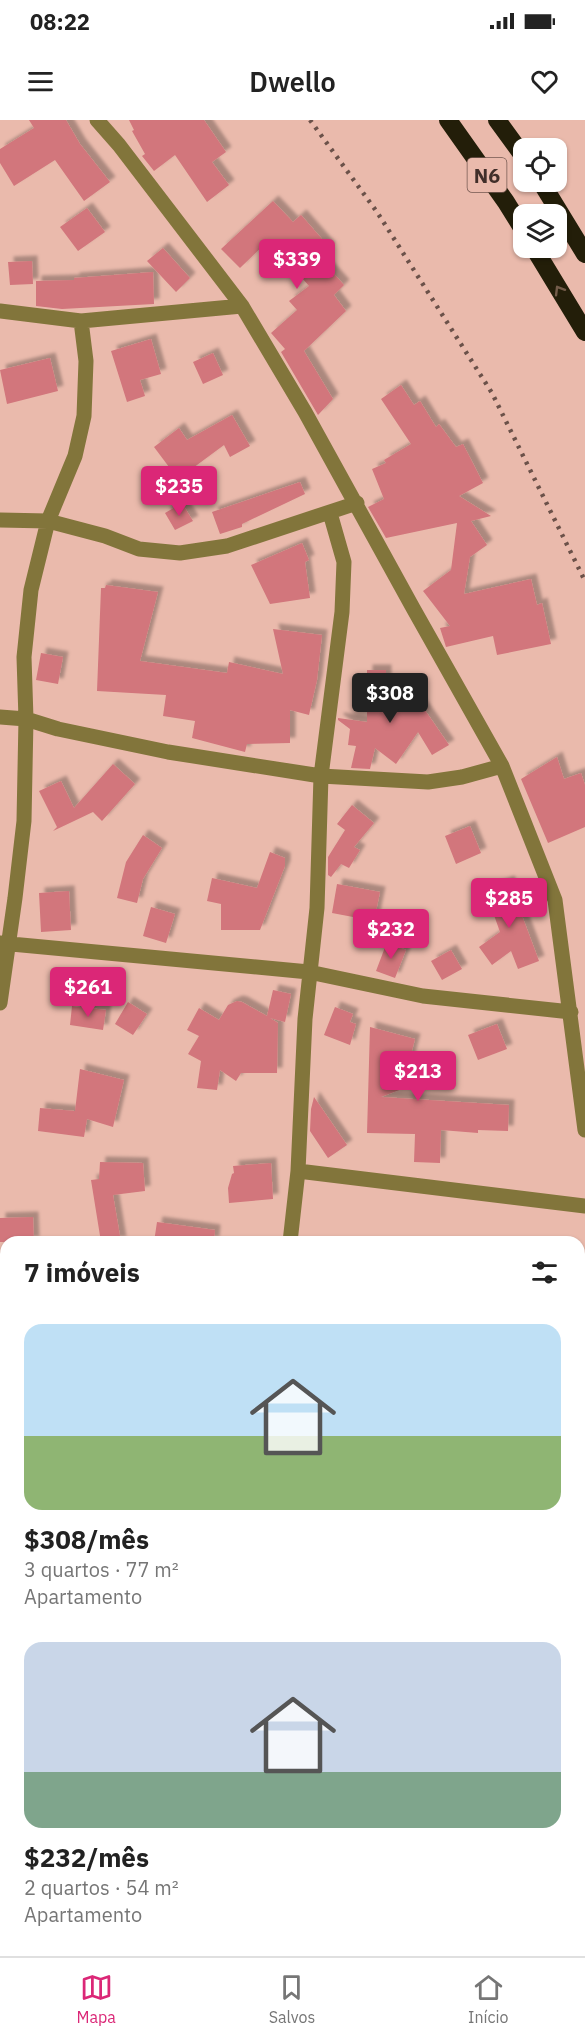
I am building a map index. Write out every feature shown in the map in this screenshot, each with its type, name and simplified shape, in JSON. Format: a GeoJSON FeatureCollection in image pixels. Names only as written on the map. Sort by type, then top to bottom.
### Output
{"type":"FeatureCollection","features":[{"type":"Feature","properties":{"kind":"highway","name":"N6"},"geometry":{"type":"LineString","coordinates":[[448,120],[513,213]]}},
{"type":"Feature","properties":{"kind":"highway","name":"N6"},"geometry":{"type":"LineString","coordinates":[[496,120],[513,143]]}},
{"type":"Feature","properties":{"kind":"highway"},"geometry":{"type":"LineString","coordinates":[[547,192],[585,254]]}},
{"type":"Feature","properties":{"kind":"highway"},"geometry":{"type":"LineString","coordinates":[[540,258],[585,332]]}},
{"type":"Feature","properties":{"kind":"street"},"geometry":{"type":"LineString","coordinates":[[98,120],[242,306],[357,503],[502,766],[555,900],[585,1130]]}},
{"type":"Feature","properties":{"kind":"street"},"geometry":{"type":"LineString","coordinates":[[0,311],[81,321],[242,306]]}},
{"type":"Feature","properties":{"kind":"street"},"geometry":{"type":"LineString","coordinates":[[0,1003],[5,943],[24,821],[26,719],[24,657],[31,590],[48,521],[75,456],[84,416],[86,361],[81,321]]}},
{"type":"Feature","properties":{"kind":"street"},"geometry":{"type":"LineString","coordinates":[[0,520],[48,521],[105,536],[139,549],[180,553],[227,546],[357,503]]}},
{"type":"Feature","properties":{"kind":"street"},"geometry":{"type":"LineString","coordinates":[[291,1236],[298,1171],[305,1018],[316,908],[321,776],[342,612],[344,562],[330,513]]}},
{"type":"Feature","properties":{"kind":"street"},"geometry":{"type":"LineString","coordinates":[[0,717],[26,719],[58,729],[168,753],[321,776],[428,782],[462,777],[502,766]]}},
{"type":"Feature","properties":{"kind":"street"},"geometry":{"type":"LineString","coordinates":[[5,943],[309,972],[423,996],[571,1012]]}},
{"type":"Feature","properties":{"kind":"street"},"geometry":{"type":"LineString","coordinates":[[298,1171],[585,1206]]}},
{"type":"Feature","properties":{"kind":"building"},"geometry":{"type":"Polygon","coordinates":[[[29,120],[66,120],[80,144],[110,182],[84,201],[55,160],[14,186],[0,163],[0,149],[34,128],[29,120]]]}},
{"type":"Feature","properties":{"kind":"building"},"geometry":{"type":"Polygon","coordinates":[[[129,120],[204,120],[226,152],[212,162],[229,185],[207,202],[175,155],[154,171],[142,156],[145,154],[132,131],[134,130],[129,120]]]}},
{"type":"Feature","properties":{"kind":"building"},"geometry":{"type":"Polygon","coordinates":[[[273,201],[293,222],[301,215],[330,248],[320,258],[344,285],[334,295],[346,311],[304,351],[333,399],[318,415],[281,352],[285,349],[271,333],[297,310],[289,301],[309,286],[269,240],[240,268],[221,249],[273,201]]]}},
{"type":"Feature","properties":{"kind":"building"},"geometry":{"type":"Polygon","coordinates":[[[87,208],[105,232],[78,251],[60,227],[87,208]]]}},
{"type":"Feature","properties":{"kind":"building"},"geometry":{"type":"Polygon","coordinates":[[[163,248],[190,278],[176,292],[147,261],[163,248]]]}},
{"type":"Feature","properties":{"kind":"building"},"geometry":{"type":"Polygon","coordinates":[[[32,261],[33,284],[10,285],[8,262],[32,261]]]}},
{"type":"Feature","properties":{"kind":"building"},"geometry":{"type":"Polygon","coordinates":[[[153,272],[154,304],[62,309],[36,306],[36,281],[74,280],[74,278],[153,272]]]}},
{"type":"Feature","properties":{"kind":"building"},"geometry":{"type":"Polygon","coordinates":[[[151,339],[161,374],[140,380],[145,396],[127,402],[111,351],[151,339]]]}},
{"type":"Feature","properties":{"kind":"building"},"geometry":{"type":"Polygon","coordinates":[[[213,353],[223,375],[203,384],[193,362],[213,353]]]}},
{"type":"Feature","properties":{"kind":"building"},"geometry":{"type":"Polygon","coordinates":[[[50,358],[58,391],[7,404],[0,370],[50,358]]]}},
{"type":"Feature","properties":{"kind":"building"},"geometry":{"type":"Polygon","coordinates":[[[401,385],[414,405],[420,401],[436,427],[439,424],[456,447],[463,444],[483,483],[459,496],[491,516],[471,521],[487,545],[470,557],[464,594],[531,579],[537,605],[542,603],[551,644],[497,655],[493,636],[446,647],[440,628],[450,626],[423,591],[451,570],[457,523],[386,538],[368,507],[384,499],[372,469],[386,463],[384,460],[411,444],[381,399],[401,385]]]}},
{"type":"Feature","properties":{"kind":"building"},"geometry":{"type":"Polygon","coordinates":[[[232,415],[250,446],[230,457],[224,445],[178,479],[154,447],[179,428],[187,440],[232,415]]]}},
{"type":"Feature","properties":{"kind":"building"},"geometry":{"type":"Polygon","coordinates":[[[300,482],[305,494],[242,524],[242,527],[220,534],[212,512],[300,482]]]}},
{"type":"Feature","properties":{"kind":"building"},"geometry":{"type":"Polygon","coordinates":[[[182,503],[193,521],[175,530],[165,513],[182,503]]]}},
{"type":"Feature","properties":{"kind":"building"},"geometry":{"type":"Polygon","coordinates":[[[302,543],[309,560],[305,562],[310,598],[270,604],[251,565],[302,543]]]}},
{"type":"Feature","properties":{"kind":"building"},"geometry":{"type":"Polygon","coordinates":[[[106,585],[158,592],[140,661],[227,673],[229,662],[283,674],[273,629],[322,635],[317,680],[309,715],[290,710],[290,743],[247,744],[245,752],[192,738],[195,721],[163,716],[166,695],[97,691],[101,588],[105,588],[106,585]]]}},
{"type":"Feature","properties":{"kind":"building"},"geometry":{"type":"Polygon","coordinates":[[[41,653],[63,657],[58,684],[36,680],[41,653]]]}},
{"type":"Feature","properties":{"kind":"building"},"geometry":{"type":"Polygon","coordinates":[[[367,670],[386,670],[386,705],[397,697],[395,693],[407,684],[449,745],[432,755],[418,732],[396,764],[375,748],[370,769],[351,768],[356,746],[348,745],[350,729],[338,718],[367,722],[367,670]]]}},
{"type":"Feature","properties":{"kind":"building"},"geometry":{"type":"Polygon","coordinates":[[[557,757],[564,779],[581,773],[585,785],[585,827],[548,843],[521,779],[557,757]]]}},
{"type":"Feature","properties":{"kind":"building"},"geometry":{"type":"Polygon","coordinates":[[[113,764],[135,784],[102,821],[93,812],[53,831],[57,827],[39,791],[61,781],[74,808],[113,764]]]}},
{"type":"Feature","properties":{"kind":"building"},"geometry":{"type":"Polygon","coordinates":[[[352,805],[374,823],[354,847],[360,850],[349,868],[341,864],[331,877],[328,875],[328,857],[345,830],[337,824],[352,805]]]}},
{"type":"Feature","properties":{"kind":"building"},"geometry":{"type":"Polygon","coordinates":[[[470,826],[481,853],[456,864],[445,836],[470,826]]]}},
{"type":"Feature","properties":{"kind":"building"},"geometry":{"type":"Polygon","coordinates":[[[143,835],[162,848],[143,879],[137,903],[117,898],[126,862],[143,835]]]}},
{"type":"Feature","properties":{"kind":"building"},"geometry":{"type":"Polygon","coordinates":[[[270,852],[285,858],[285,866],[260,930],[221,930],[221,904],[207,901],[212,878],[257,888],[270,852]]]}},
{"type":"Feature","properties":{"kind":"building"},"geometry":{"type":"Polygon","coordinates":[[[509,881],[539,961],[518,969],[511,951],[492,965],[479,947],[500,932],[485,890],[509,881]]]}},
{"type":"Feature","properties":{"kind":"building"},"geometry":{"type":"Polygon","coordinates":[[[337,884],[380,892],[374,921],[332,913],[337,884]]]}},
{"type":"Feature","properties":{"kind":"building"},"geometry":{"type":"Polygon","coordinates":[[[69,891],[71,930],[41,932],[39,893],[69,891]]]}},
{"type":"Feature","properties":{"kind":"building"},"geometry":{"type":"Polygon","coordinates":[[[151,907],[175,914],[166,943],[143,936],[151,907]]]}},
{"type":"Feature","properties":{"kind":"building"},"geometry":{"type":"Polygon","coordinates":[[[387,942],[406,950],[395,978],[376,971],[387,942]]]}},
{"type":"Feature","properties":{"kind":"building"},"geometry":{"type":"Polygon","coordinates":[[[451,950],[462,969],[442,980],[431,961],[451,950]]]}},
{"type":"Feature","properties":{"kind":"building"},"geometry":{"type":"Polygon","coordinates":[[[273,990],[291,994],[285,1022],[270,1018],[278,1023],[277,1073],[241,1073],[236,1081],[220,1070],[217,1090],[197,1088],[201,1061],[188,1054],[199,1036],[187,1030],[199,1008],[219,1020],[228,1005],[237,1001],[267,1016],[273,990]]]}},
{"type":"Feature","properties":{"kind":"building"},"geometry":{"type":"Polygon","coordinates":[[[128,1002],[147,1014],[133,1035],[115,1024],[128,1002]]]}},
{"type":"Feature","properties":{"kind":"building"},"geometry":{"type":"Polygon","coordinates":[[[72,1006],[106,1010],[103,1030],[70,1025],[72,1006]]]}},
{"type":"Feature","properties":{"kind":"building"},"geometry":{"type":"Polygon","coordinates":[[[335,1007],[353,1014],[350,1022],[356,1024],[350,1045],[324,1035],[335,1007]]]}},
{"type":"Feature","properties":{"kind":"building"},"geometry":{"type":"Polygon","coordinates":[[[497,1024],[507,1049],[478,1060],[468,1035],[497,1024]]]}},
{"type":"Feature","properties":{"kind":"building"},"geometry":{"type":"Polygon","coordinates":[[[370,1027],[415,1039],[402,1089],[381,1097],[509,1105],[508,1131],[478,1130],[478,1133],[441,1130],[440,1163],[414,1162],[415,1134],[367,1133],[370,1027]]]}},
{"type":"Feature","properties":{"kind":"building"},"geometry":{"type":"Polygon","coordinates":[[[80,1069],[124,1080],[113,1127],[87,1119],[84,1137],[38,1131],[40,1108],[75,1111],[80,1069]]]}},
{"type":"Feature","properties":{"kind":"building"},"geometry":{"type":"Polygon","coordinates":[[[314,1097],[347,1145],[328,1158],[310,1131],[314,1097]]]}},
{"type":"Feature","properties":{"kind":"building"},"geometry":{"type":"Polygon","coordinates":[[[100,1162],[143,1163],[145,1191],[113,1195],[120,1236],[100,1236],[91,1180],[99,1179],[100,1162]]]}},
{"type":"Feature","properties":{"kind":"building"},"geometry":{"type":"Polygon","coordinates":[[[271,1163],[273,1199],[229,1203],[228,1188],[234,1173],[233,1166],[271,1163]]]}},
{"type":"Feature","properties":{"kind":"building"},"geometry":{"type":"Polygon","coordinates":[[[33,1217],[34,1236],[0,1236],[0,1218],[33,1217]]]}},
{"type":"Feature","properties":{"kind":"building"},"geometry":{"type":"Polygon","coordinates":[[[157,1222],[215,1230],[214,1236],[155,1236],[157,1222]]]}},
{"type":"Feature","properties":{"kind":"railway"},"geometry":{"type":"LineString","coordinates":[[310,120],[377,212],[492,393],[585,581]]}}]}
